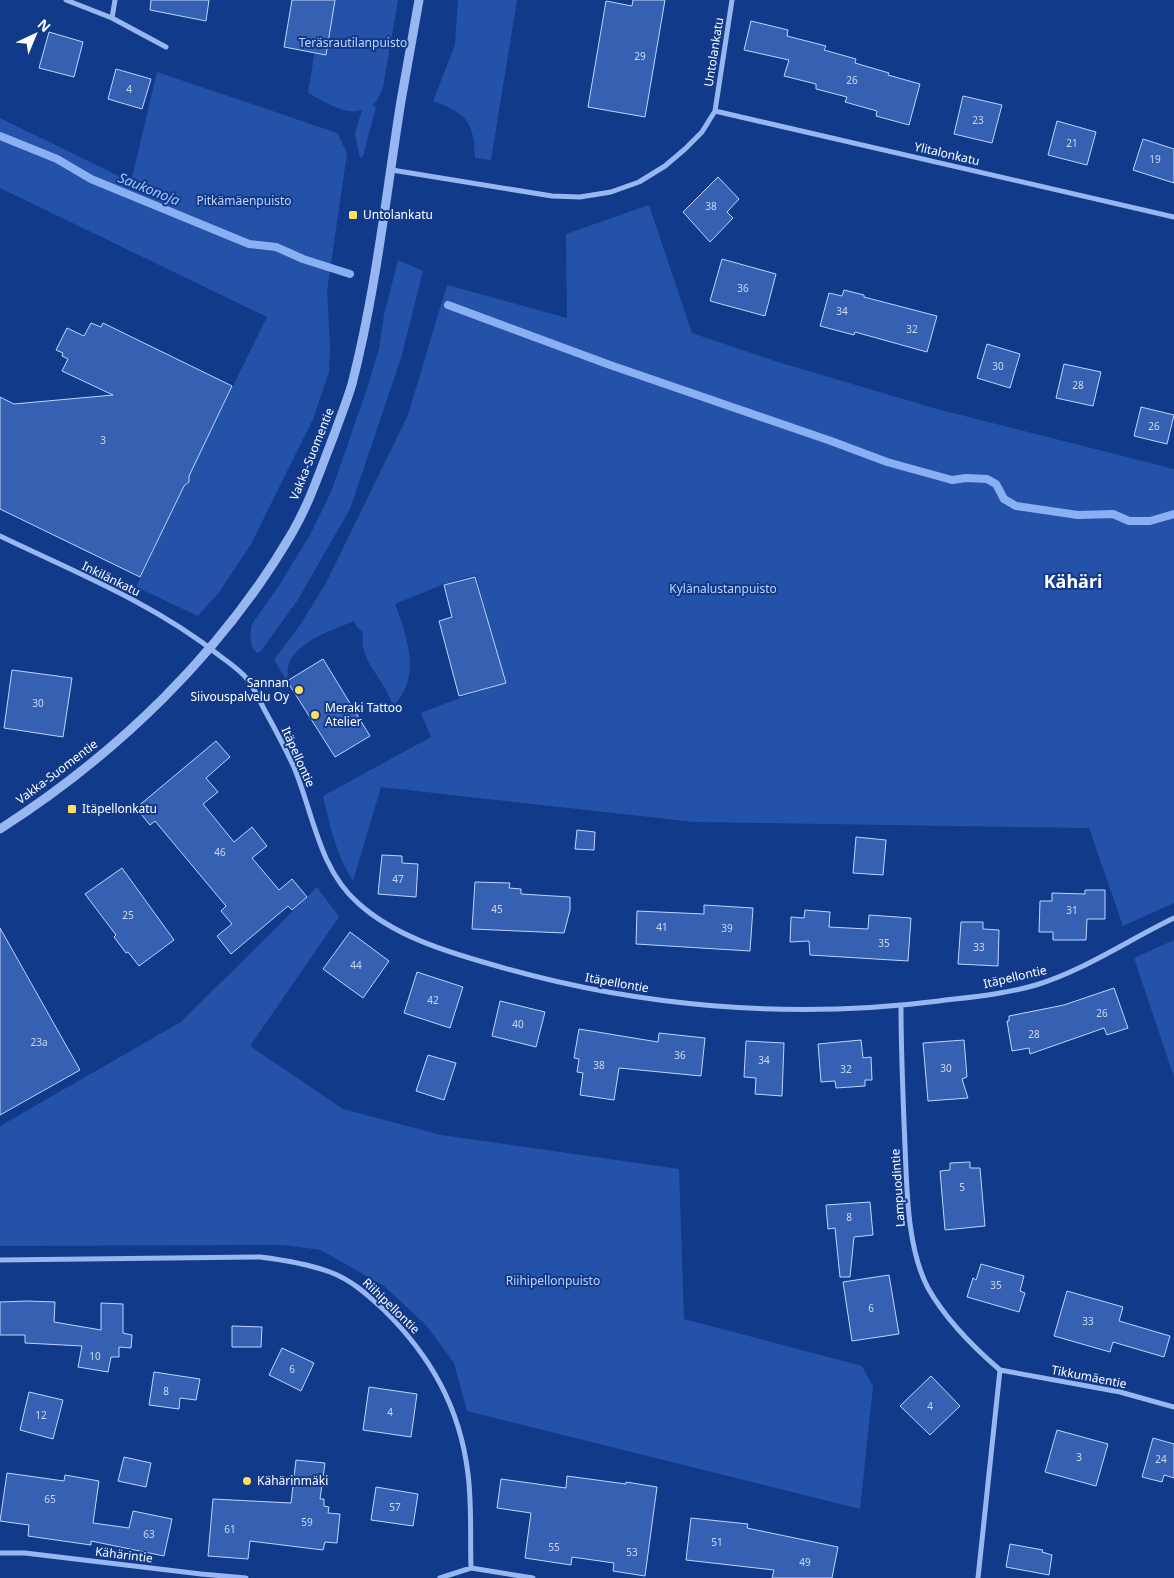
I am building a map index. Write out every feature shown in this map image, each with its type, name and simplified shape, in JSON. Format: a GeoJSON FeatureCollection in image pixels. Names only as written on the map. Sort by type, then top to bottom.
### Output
{"type":"FeatureCollection","features":[{"type":"Feature","properties":{"kind":"street"},"geometry":{"type":"LineString","coordinates":[[66,0],[112,18],[166,47]]}},
{"type":"Feature","properties":{"kind":"street"},"geometry":{"type":"LineString","coordinates":[[112,18],[115,0]]}},
{"type":"Feature","properties":{"kind":"street","name":"Vakka-Suomentie"},"geometry":{"type":"LineString","coordinates":[[0,828],[32,808],[116,742],[170,692],[247,603],[292,532],[314,488],[351,386],[366,321],[419,0]]}},
{"type":"Feature","properties":{"kind":"street","name":"Untolankatu"},"geometry":{"type":"LineString","coordinates":[[392,170],[552,196],[580,197],[611,192],[639,182],[665,166],[702,132],[715,111],[732,0]]}},
{"type":"Feature","properties":{"kind":"street","name":"Ylitalonkatu"},"geometry":{"type":"LineString","coordinates":[[715,111],[1174,217]]}},
{"type":"Feature","properties":{"kind":"street","name":"Inkilänkatu"},"geometry":{"type":"LineString","coordinates":[[0,536],[173,621],[209,647]]}},
{"type":"Feature","properties":{"kind":"street","name":"Itäpellontie"},"geometry":{"type":"LineString","coordinates":[[209,647],[245,676],[259,700],[294,767],[329,864],[337,878],[358,903],[388,924],[410,936],[469,958],[523,974],[607,993],[693,1004],[764,1009],[901,1006],[999,993],[1036,985],[1081,968],[1144,932],[1174,918]]}},
{"type":"Feature","properties":{"kind":"street","name":"Lampuodintie"},"geometry":{"type":"LineString","coordinates":[[901,1006],[901,1053],[909,1222],[919,1262],[928,1287],[956,1328],[1000,1370]]}},
{"type":"Feature","properties":{"kind":"street","name":"Riihipellontie"},"geometry":{"type":"LineString","coordinates":[[0,1260],[284,1259],[331,1273],[366,1293],[416,1344],[450,1403],[460,1435],[468,1473],[471,1568]]}},
{"type":"Feature","properties":{"kind":"street"},"geometry":{"type":"LineString","coordinates":[[978,1578],[1000,1370]]}},
{"type":"Feature","properties":{"kind":"street","name":"Tikkumäentie"},"geometry":{"type":"LineString","coordinates":[[1000,1370],[1120,1392],[1174,1407]]}},
{"type":"Feature","properties":{"kind":"street","name":"Kähärintie"},"geometry":{"type":"LineString","coordinates":[[0,1553],[25,1553],[246,1578]]}},
{"type":"Feature","properties":{"kind":"street"},"geometry":{"type":"LineString","coordinates":[[440,1578],[471,1568],[533,1578]]}},
{"type":"Feature","properties":{"kind":"green space","name":"Teräsrautilanpuisto"},"geometry":{"type":"Polygon","coordinates":[[[323,0],[398,0],[383,87],[377,101],[372,105],[376,107],[361,158],[355,133],[362,110],[348,111],[341,109],[308,93],[323,0]]]}},
{"type":"Feature","properties":{"kind":"green space"},"geometry":{"type":"Polygon","coordinates":[[[458,0],[517,0],[491,160],[475,158],[473,136],[466,120],[454,110],[433,101],[455,45],[458,0]]]}},
{"type":"Feature","properties":{"kind":"green space","name":"Pitkämäenpuisto"},"geometry":{"type":"Polygon","coordinates":[[[157,72],[337,133],[347,153],[327,291],[330,346],[329,372],[313,419],[251,544],[220,591],[198,616],[136,587],[177,501],[176,499],[182,486],[184,487],[189,482],[187,475],[267,317],[0,188],[0,118],[131,182],[157,72]]]}},
{"type":"Feature","properties":{"kind":"green space","name":"Kylänalustanpuisto"},"geometry":{"type":"Polygon","coordinates":[[[649,205],[692,333],[778,362],[937,409],[1174,469],[1174,903],[1123,926],[1089,828],[695,822],[381,787],[353,881],[338,851],[323,796],[431,737],[421,713],[505,683],[476,575],[444,584],[395,604],[404,629],[410,668],[408,681],[403,693],[395,704],[391,701],[368,660],[362,642],[363,632],[354,621],[319,636],[295,653],[288,668],[287,681],[274,660],[302,622],[326,583],[408,415],[447,285],[567,318],[566,234],[649,205]]]}},
{"type":"Feature","properties":{"kind":"green space"},"geometry":{"type":"Polygon","coordinates":[[[398,260],[423,271],[401,358],[350,509],[297,601],[261,651],[257,653],[252,647],[250,635],[252,624],[278,587],[310,535],[331,492],[379,349],[384,315],[398,260]]]}},
{"type":"Feature","properties":{"kind":"green space","name":"Riihipellonpuisto"},"geometry":{"type":"Polygon","coordinates":[[[317,887],[339,917],[250,1046],[343,1109],[441,1135],[679,1169],[684,1319],[862,1366],[873,1386],[860,1509],[467,1411],[454,1363],[426,1325],[384,1286],[321,1250],[284,1245],[0,1246],[0,1126],[181,1022],[317,887]]]}},
{"type":"Feature","properties":{"kind":"green space"},"geometry":{"type":"Polygon","coordinates":[[[1174,940],[1174,1077],[1134,958],[1174,940]]]}},
{"type":"Feature","properties":{"kind":"building"},"geometry":{"type":"Polygon","coordinates":[[[151,0],[209,0],[206,21],[150,10],[151,0]]]}},
{"type":"Feature","properties":{"kind":"building"},"geometry":{"type":"Polygon","coordinates":[[[292,0],[335,0],[326,55],[284,47],[292,0]]]}},
{"type":"Feature","properties":{"kind":"building"},"geometry":{"type":"Polygon","coordinates":[[[633,0],[665,0],[645,117],[588,107],[606,1],[632,6],[633,0]]]}},
{"type":"Feature","properties":{"kind":"building"},"geometry":{"type":"Polygon","coordinates":[[[751,21],[788,30],[787,36],[826,46],[824,50],[856,59],[855,63],[920,84],[909,125],[876,116],[877,111],[845,102],[847,97],[816,89],[816,84],[784,76],[789,60],[744,50],[751,21]]]}},
{"type":"Feature","properties":{"kind":"building"},"geometry":{"type":"Polygon","coordinates":[[[49,32],[83,42],[74,77],[39,68],[49,32]]]}},
{"type":"Feature","properties":{"kind":"building"},"geometry":{"type":"Polygon","coordinates":[[[116,69],[151,79],[142,109],[108,99],[116,69]]]}},
{"type":"Feature","properties":{"kind":"building"},"geometry":{"type":"Polygon","coordinates":[[[963,96],[1002,105],[992,143],[954,134],[963,96]]]}},
{"type":"Feature","properties":{"kind":"building"},"geometry":{"type":"Polygon","coordinates":[[[1057,121],[1096,132],[1087,165],[1048,155],[1057,121]]]}},
{"type":"Feature","properties":{"kind":"building"},"geometry":{"type":"Polygon","coordinates":[[[1143,139],[1174,149],[1174,183],[1133,170],[1143,139]]]}},
{"type":"Feature","properties":{"kind":"building"},"geometry":{"type":"Polygon","coordinates":[[[718,177],[739,199],[727,212],[733,218],[710,242],[683,212],[718,177]]]}},
{"type":"Feature","properties":{"kind":"building"},"geometry":{"type":"Polygon","coordinates":[[[722,259],[776,274],[765,316],[710,301],[722,259]]]}},
{"type":"Feature","properties":{"kind":"building"},"geometry":{"type":"Polygon","coordinates":[[[844,290],[937,316],[927,352],[855,332],[854,335],[820,326],[829,293],[842,296],[844,290]]]}},
{"type":"Feature","properties":{"kind":"building"},"geometry":{"type":"Polygon","coordinates":[[[91,323],[101,327],[103,323],[232,386],[189,476],[189,482],[184,486],[140,577],[0,509],[0,397],[14,404],[113,395],[62,371],[68,359],[62,356],[63,353],[56,350],[67,328],[84,336],[91,323]]]}},
{"type":"Feature","properties":{"kind":"building"},"geometry":{"type":"Polygon","coordinates":[[[987,344],[1020,354],[1010,388],[977,378],[987,344]]]}},
{"type":"Feature","properties":{"kind":"building"},"geometry":{"type":"Polygon","coordinates":[[[1064,364],[1101,372],[1093,406],[1056,398],[1064,364]]]}},
{"type":"Feature","properties":{"kind":"building"},"geometry":{"type":"Polygon","coordinates":[[[1141,407],[1174,415],[1167,444],[1134,436],[1141,407]]]}},
{"type":"Feature","properties":{"kind":"building"},"geometry":{"type":"Polygon","coordinates":[[[475,577],[506,683],[459,696],[439,621],[452,617],[444,585],[475,577]]]}},
{"type":"Feature","properties":{"kind":"building"},"geometry":{"type":"Polygon","coordinates":[[[323,659],[370,736],[335,757],[287,681],[323,659]]]}},
{"type":"Feature","properties":{"kind":"building"},"geometry":{"type":"Polygon","coordinates":[[[12,670],[72,678],[63,737],[4,728],[12,670]]]}},
{"type":"Feature","properties":{"kind":"building"},"geometry":{"type":"Polygon","coordinates":[[[216,741],[230,757],[206,778],[218,792],[203,804],[234,842],[252,827],[267,846],[252,858],[279,890],[292,879],[307,897],[292,910],[288,906],[231,954],[217,936],[232,924],[221,911],[226,906],[155,821],[150,825],[136,808],[216,741]]]}},
{"type":"Feature","properties":{"kind":"building"},"geometry":{"type":"Polygon","coordinates":[[[577,830],[595,832],[594,850],[575,849],[577,830]]]}},
{"type":"Feature","properties":{"kind":"building"},"geometry":{"type":"Polygon","coordinates":[[[856,837],[886,840],[883,875],[853,873],[856,837]]]}},
{"type":"Feature","properties":{"kind":"building"},"geometry":{"type":"Polygon","coordinates":[[[382,855],[402,856],[402,863],[418,864],[416,897],[378,894],[382,855]]]}},
{"type":"Feature","properties":{"kind":"building"},"geometry":{"type":"Polygon","coordinates":[[[122,868],[174,940],[139,966],[114,937],[116,935],[85,894],[122,868]]]}},
{"type":"Feature","properties":{"kind":"building"},"geometry":{"type":"Polygon","coordinates":[[[475,882],[510,883],[509,888],[521,889],[521,894],[570,897],[570,910],[564,933],[472,929],[475,882]]]}},
{"type":"Feature","properties":{"kind":"building"},"geometry":{"type":"Polygon","coordinates":[[[1085,890],[1105,890],[1105,919],[1087,919],[1086,940],[1053,940],[1053,932],[1039,932],[1040,901],[1052,901],[1052,893],[1085,894],[1085,890]]]}},
{"type":"Feature","properties":{"kind":"building"},"geometry":{"type":"Polygon","coordinates":[[[704,905],[753,908],[750,951],[636,944],[637,911],[704,914],[704,905]]]}},
{"type":"Feature","properties":{"kind":"building"},"geometry":{"type":"Polygon","coordinates":[[[805,910],[830,912],[829,927],[868,929],[869,915],[911,918],[908,961],[810,955],[809,941],[790,942],[791,917],[804,918],[805,910]]]}},
{"type":"Feature","properties":{"kind":"building"},"geometry":{"type":"Polygon","coordinates":[[[961,922],[983,922],[983,929],[999,930],[998,966],[958,964],[961,922]]]}},
{"type":"Feature","properties":{"kind":"building"},"geometry":{"type":"Polygon","coordinates":[[[0,928],[80,1070],[0,1115],[0,928]]]}},
{"type":"Feature","properties":{"kind":"building"},"geometry":{"type":"Polygon","coordinates":[[[350,932],[389,961],[363,998],[323,969],[350,932]]]}},
{"type":"Feature","properties":{"kind":"building"},"geometry":{"type":"Polygon","coordinates":[[[417,972],[463,987],[450,1028],[404,1013],[417,972]]]}},
{"type":"Feature","properties":{"kind":"building"},"geometry":{"type":"Polygon","coordinates":[[[1114,988],[1128,1028],[1107,1035],[1104,1028],[1030,1054],[1029,1048],[1012,1051],[1007,1021],[1009,1021],[1009,1016],[1064,1005],[1114,988]]]}},
{"type":"Feature","properties":{"kind":"building"},"geometry":{"type":"Polygon","coordinates":[[[500,1001],[545,1012],[536,1047],[492,1036],[500,1001]]]}},
{"type":"Feature","properties":{"kind":"building"},"geometry":{"type":"Polygon","coordinates":[[[579,1029],[658,1042],[659,1033],[705,1038],[701,1076],[619,1068],[614,1100],[580,1095],[583,1073],[577,1072],[579,1059],[574,1058],[579,1029]]]}},
{"type":"Feature","properties":{"kind":"building"},"geometry":{"type":"Polygon","coordinates":[[[861,1040],[863,1058],[871,1057],[872,1080],[865,1080],[865,1086],[836,1088],[835,1081],[821,1082],[818,1044],[861,1040]]]}},
{"type":"Feature","properties":{"kind":"building"},"geometry":{"type":"Polygon","coordinates":[[[964,1040],[967,1077],[962,1079],[968,1098],[928,1101],[923,1043],[964,1040]]]}},
{"type":"Feature","properties":{"kind":"building"},"geometry":{"type":"Polygon","coordinates":[[[746,1041],[784,1043],[782,1096],[755,1094],[756,1078],[744,1077],[746,1041]]]}},
{"type":"Feature","properties":{"kind":"building"},"geometry":{"type":"Polygon","coordinates":[[[428,1055],[456,1063],[444,1100],[416,1091],[428,1055]]]}},
{"type":"Feature","properties":{"kind":"building"},"geometry":{"type":"Polygon","coordinates":[[[970,1162],[970,1168],[980,1168],[985,1226],[945,1230],[940,1171],[950,1170],[950,1163],[970,1162]]]}},
{"type":"Feature","properties":{"kind":"building"},"geometry":{"type":"Polygon","coordinates":[[[870,1202],[873,1235],[854,1237],[850,1277],[840,1277],[835,1228],[828,1229],[826,1205],[870,1202]]]}},
{"type":"Feature","properties":{"kind":"building"},"geometry":{"type":"Polygon","coordinates":[[[981,1264],[1024,1276],[1020,1291],[1025,1293],[1019,1312],[967,1297],[973,1278],[976,1280],[981,1264]]]}},
{"type":"Feature","properties":{"kind":"building"},"geometry":{"type":"Polygon","coordinates":[[[889,1275],[899,1334],[852,1341],[843,1282],[889,1275]]]}},
{"type":"Feature","properties":{"kind":"building"},"geometry":{"type":"Polygon","coordinates":[[[1067,1291],[1123,1307],[1119,1321],[1170,1336],[1164,1357],[1113,1342],[1110,1352],[1054,1336],[1067,1291]]]}},
{"type":"Feature","properties":{"kind":"building"},"geometry":{"type":"Polygon","coordinates":[[[0,1302],[55,1302],[54,1322],[101,1330],[101,1303],[123,1304],[123,1333],[132,1335],[131,1348],[119,1347],[119,1357],[111,1357],[108,1372],[78,1367],[82,1346],[25,1343],[25,1335],[0,1335],[0,1302]]]}},
{"type":"Feature","properties":{"kind":"building"},"geometry":{"type":"Polygon","coordinates":[[[232,1326],[262,1327],[261,1347],[232,1347],[232,1326]]]}},
{"type":"Feature","properties":{"kind":"building"},"geometry":{"type":"Polygon","coordinates":[[[282,1348],[314,1363],[301,1391],[269,1375],[282,1348]]]}},
{"type":"Feature","properties":{"kind":"building"},"geometry":{"type":"Polygon","coordinates":[[[154,1372],[200,1379],[196,1400],[180,1398],[179,1409],[149,1405],[154,1372]]]}},
{"type":"Feature","properties":{"kind":"building"},"geometry":{"type":"Polygon","coordinates":[[[931,1376],[960,1406],[930,1435],[900,1406],[931,1376]]]}},
{"type":"Feature","properties":{"kind":"building"},"geometry":{"type":"Polygon","coordinates":[[[369,1387],[417,1394],[411,1437],[363,1430],[369,1387]]]}},
{"type":"Feature","properties":{"kind":"building"},"geometry":{"type":"Polygon","coordinates":[[[29,1392],[63,1400],[53,1439],[20,1430],[29,1392]]]}},
{"type":"Feature","properties":{"kind":"building"},"geometry":{"type":"Polygon","coordinates":[[[1057,1430],[1108,1444],[1096,1486],[1045,1472],[1057,1430]]]}},
{"type":"Feature","properties":{"kind":"building"},"geometry":{"type":"Polygon","coordinates":[[[1153,1438],[1174,1444],[1174,1478],[1164,1475],[1162,1482],[1142,1477],[1153,1438]]]}},
{"type":"Feature","properties":{"kind":"building"},"geometry":{"type":"Polygon","coordinates":[[[124,1457],[151,1463],[146,1487],[118,1481],[124,1457]]]}},
{"type":"Feature","properties":{"kind":"building"},"geometry":{"type":"Polygon","coordinates":[[[296,1460],[325,1463],[320,1499],[324,1499],[324,1506],[329,1507],[328,1513],[340,1514],[337,1543],[325,1542],[323,1550],[250,1541],[248,1559],[208,1556],[213,1499],[291,1503],[296,1460]]]}},
{"type":"Feature","properties":{"kind":"building"},"geometry":{"type":"Polygon","coordinates":[[[7,1473],[64,1481],[65,1475],[99,1481],[93,1523],[129,1528],[133,1511],[172,1519],[164,1556],[91,1541],[91,1545],[28,1536],[29,1525],[0,1521],[7,1473]]]}},
{"type":"Feature","properties":{"kind":"building"},"geometry":{"type":"Polygon","coordinates":[[[567,1476],[657,1487],[645,1576],[613,1571],[614,1563],[572,1557],[571,1565],[525,1558],[531,1513],[497,1508],[501,1479],[566,1488],[567,1476]]]}},
{"type":"Feature","properties":{"kind":"building"},"geometry":{"type":"Polygon","coordinates":[[[376,1487],[418,1494],[413,1526],[371,1520],[376,1487]]]}},
{"type":"Feature","properties":{"kind":"building"},"geometry":{"type":"Polygon","coordinates":[[[691,1518],[748,1524],[747,1528],[838,1547],[832,1578],[772,1578],[774,1570],[686,1560],[691,1518]]]}},
{"type":"Feature","properties":{"kind":"building"},"geometry":{"type":"Polygon","coordinates":[[[1010,1544],[1043,1550],[1042,1552],[1052,1555],[1049,1575],[1006,1567],[1010,1544]]]}},
{"type":"Feature","properties":{"kind":"waterway","name":"Saukonoja"},"geometry":{"type":"LineString","coordinates":[[0,136],[57,159],[91,179],[249,244],[276,247],[303,259],[350,274]]}},
{"type":"Feature","properties":{"kind":"waterway"},"geometry":{"type":"LineString","coordinates":[[448,305],[610,365],[887,462],[952,480],[966,478],[987,479],[996,484],[1004,499],[1016,506],[1078,515],[1113,514],[1129,521],[1150,521],[1174,514]]}},
{"type":"Feature","properties":{"kind":"place","name":"Untolankatu"},"geometry":{"type":"Point","coordinates":[353,215]}},
{"type":"Feature","properties":{"kind":"place","name":"Sannan Siivouspalvelu Oy"},"geometry":{"type":"Point","coordinates":[299,690]}},
{"type":"Feature","properties":{"kind":"place","name":"Meraki Tattoo Atelier"},"geometry":{"type":"Point","coordinates":[315,715]}},
{"type":"Feature","properties":{"kind":"place","name":"Itäpellonkatu"},"geometry":{"type":"Point","coordinates":[72,809]}},
{"type":"Feature","properties":{"kind":"place","name":"Kähärinmäki"},"geometry":{"type":"Point","coordinates":[247,1481]}},
{"type":"Feature","properties":{"kind":"district","name":"Kähäri"},"geometry":{"type":"Point","coordinates":[1073,582]}}]}
